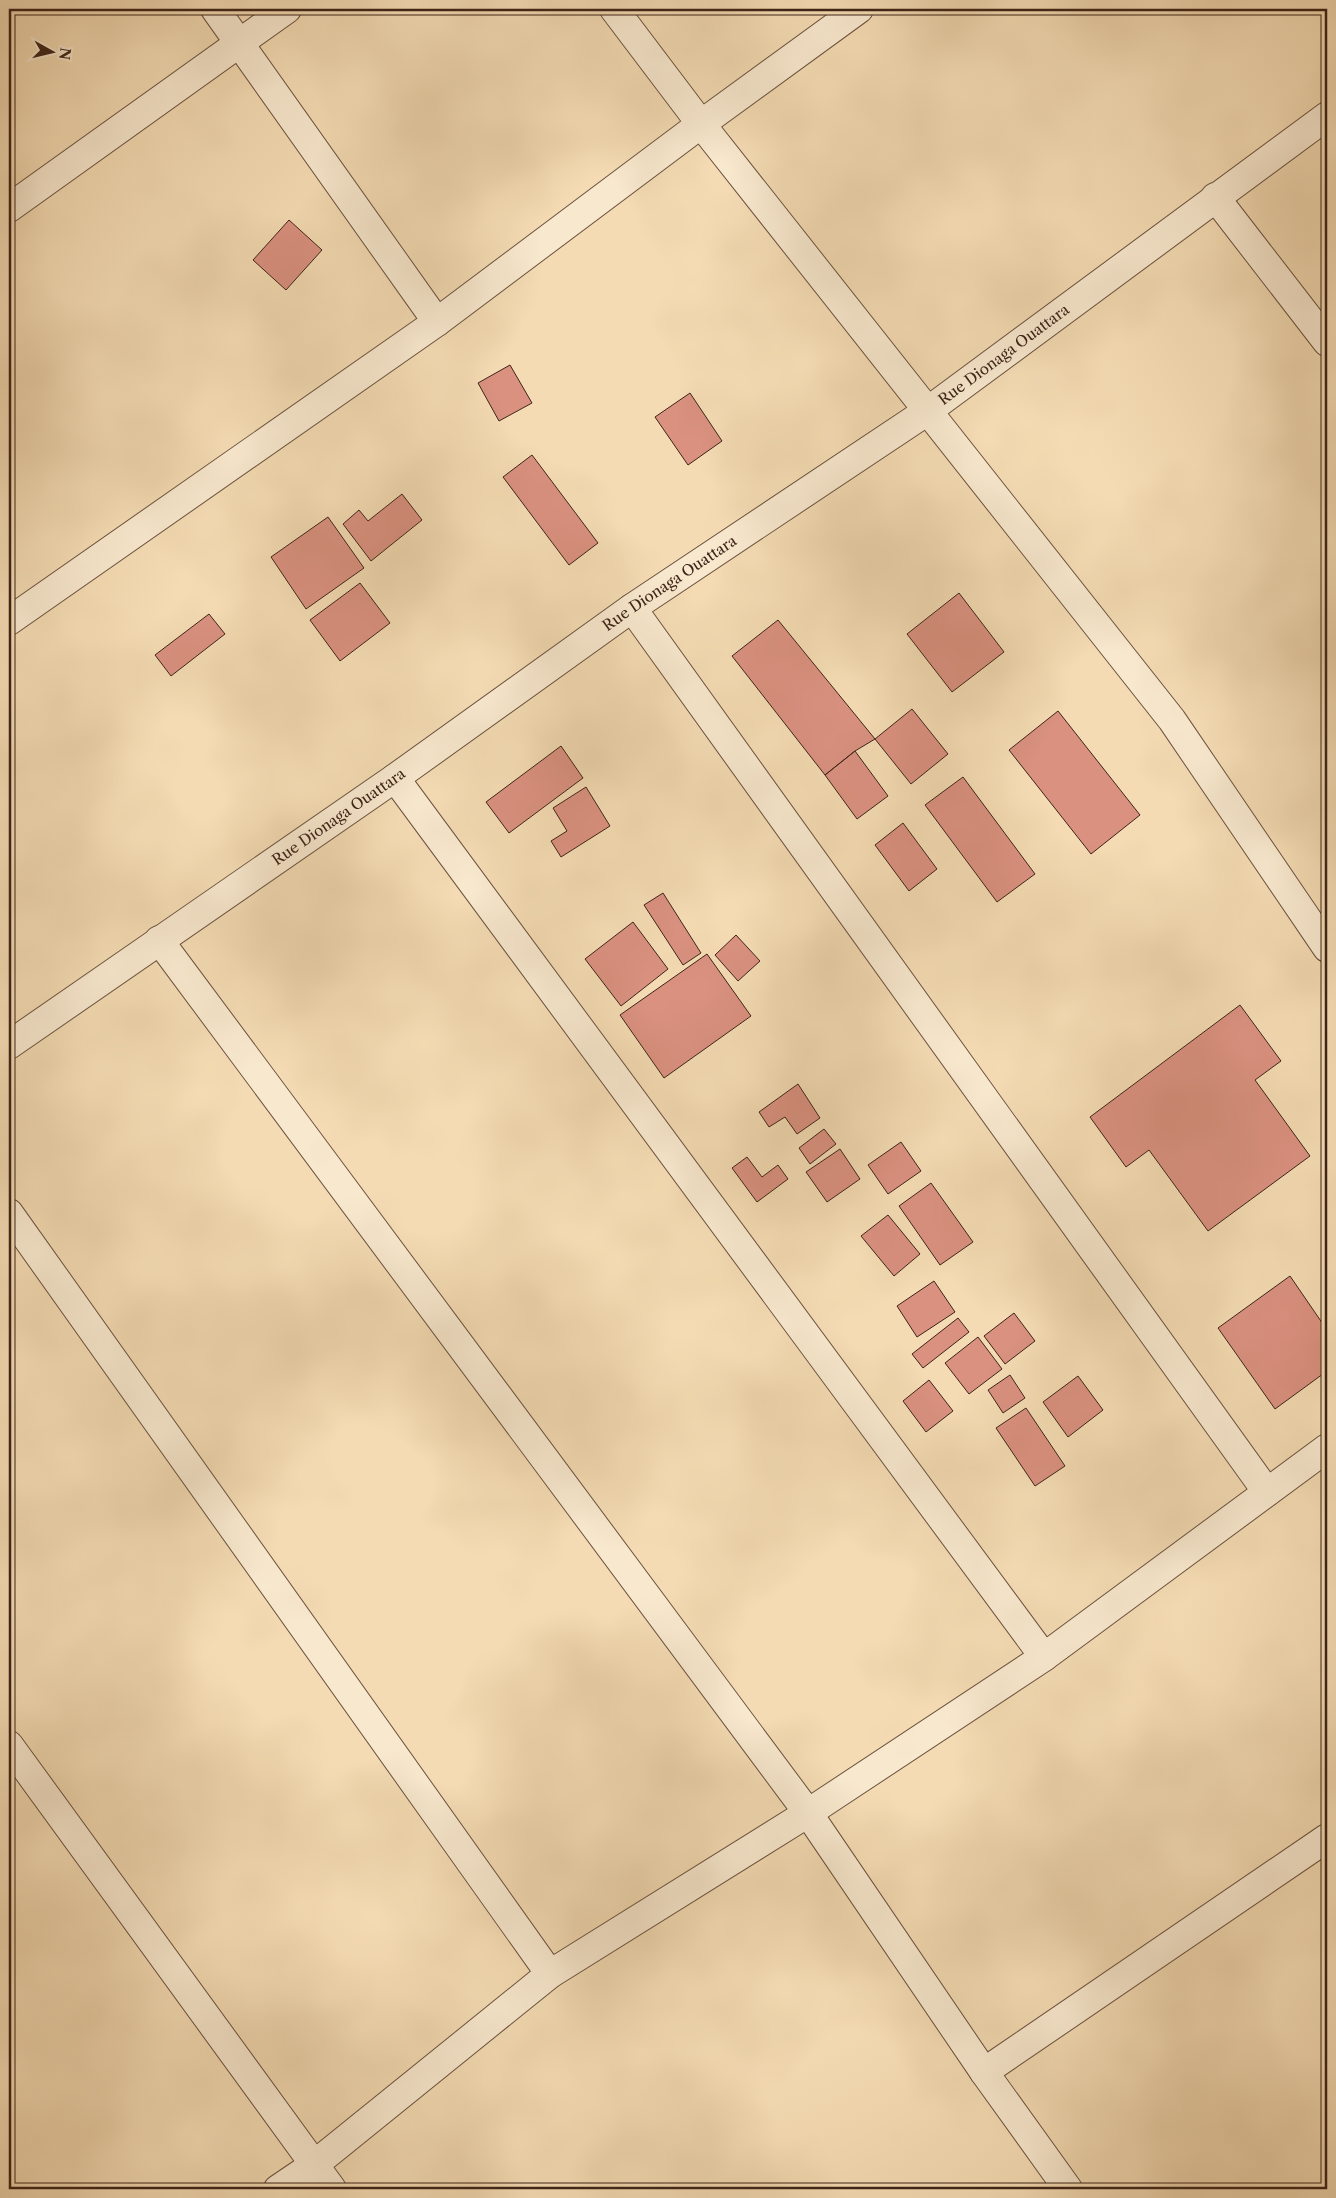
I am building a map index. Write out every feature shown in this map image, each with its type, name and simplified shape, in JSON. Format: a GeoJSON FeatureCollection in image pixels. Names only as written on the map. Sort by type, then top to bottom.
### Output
{"type":"FeatureCollection","features":[{"type":"Feature","properties":{"kind":"street"},"geometry":{"type":"LineString","coordinates":[[215,9],[437,322]]}},
{"type":"Feature","properties":{"kind":"street"},"geometry":{"type":"LineString","coordinates":[[9,208],[287,9]]}},
{"type":"Feature","properties":{"kind":"street"},"geometry":{"type":"LineString","coordinates":[[614,9],[701,124],[929,410],[1172,720],[1327,948]]}},
{"type":"Feature","properties":{"kind":"street"},"geometry":{"type":"LineString","coordinates":[[9,621],[437,322],[701,124],[859,9]]}},
{"type":"Feature","properties":{"kind":"street","name":"Rue Dionaga Ouattara"},"geometry":{"type":"LineString","coordinates":[[9,1045],[395,778],[632,608],[929,410],[1327,116]]}},
{"type":"Feature","properties":{"kind":"street"},"geometry":{"type":"LineString","coordinates":[[1216,197],[1327,342]]}},
{"type":"Feature","properties":{"kind":"street"},"geometry":{"type":"LineString","coordinates":[[632,608],[1267,1492]]}},
{"type":"Feature","properties":{"kind":"street"},"geometry":{"type":"LineString","coordinates":[[395,778],[1044,1657]]}},
{"type":"Feature","properties":{"kind":"street"},"geometry":{"type":"LineString","coordinates":[[159,940],[808,1813],[984,2072],[1068,2189]]}},
{"type":"Feature","properties":{"kind":"street"},"geometry":{"type":"LineString","coordinates":[[9,1213],[550,1974]]}},
{"type":"Feature","properties":{"kind":"street"},"geometry":{"type":"LineString","coordinates":[[278,2189],[314,2164],[550,1974],[808,1813],[1044,1657],[1327,1448]]}},
{"type":"Feature","properties":{"kind":"street"},"geometry":{"type":"LineString","coordinates":[[9,1745],[332,2189]]}},
{"type":"Feature","properties":{"kind":"street"},"geometry":{"type":"LineString","coordinates":[[984,2072],[1327,1838]]}},
{"type":"Feature","properties":{"kind":"building"},"geometry":{"type":"Polygon","coordinates":[[[289,220],[322,250],[286,290],[253,260],[289,220]]]}},
{"type":"Feature","properties":{"kind":"building"},"geometry":{"type":"Polygon","coordinates":[[[510,365],[532,403],[499,421],[478,383],[510,365]]]}},
{"type":"Feature","properties":{"kind":"building"},"geometry":{"type":"Polygon","coordinates":[[[690,393],[722,441],[688,465],[655,417],[690,393]]]}},
{"type":"Feature","properties":{"kind":"building"},"geometry":{"type":"Polygon","coordinates":[[[532,455],[598,543],[569,565],[503,477],[532,455]]]}},
{"type":"Feature","properties":{"kind":"building"},"geometry":{"type":"Polygon","coordinates":[[[402,494],[422,520],[371,561],[343,524],[359,510],[368,521],[402,494]]]}},
{"type":"Feature","properties":{"kind":"building"},"geometry":{"type":"Polygon","coordinates":[[[328,517],[364,568],[306,609],[271,557],[328,517]]]}},
{"type":"Feature","properties":{"kind":"building"},"geometry":{"type":"Polygon","coordinates":[[[360,583],[390,623],[340,661],[310,620],[360,583]]]}},
{"type":"Feature","properties":{"kind":"building"},"geometry":{"type":"Polygon","coordinates":[[[959,593],[1004,652],[952,692],[907,634],[959,593]]]}},
{"type":"Feature","properties":{"kind":"building"},"geometry":{"type":"Polygon","coordinates":[[[209,614],[225,634],[171,676],[155,655],[209,614]]]}},
{"type":"Feature","properties":{"kind":"building"},"geometry":{"type":"Polygon","coordinates":[[[778,620],[875,739],[855,751],[825,775],[732,656],[778,620]]]}},
{"type":"Feature","properties":{"kind":"building"},"geometry":{"type":"Polygon","coordinates":[[[912,709],[948,754],[911,784],[875,739],[912,709]]]}},
{"type":"Feature","properties":{"kind":"building"},"geometry":{"type":"Polygon","coordinates":[[[1058,711],[1140,815],[1091,854],[1009,750],[1058,711]]]}},
{"type":"Feature","properties":{"kind":"building"},"geometry":{"type":"Polygon","coordinates":[[[561,746],[583,778],[509,833],[486,802],[561,746]]]}},
{"type":"Feature","properties":{"kind":"building"},"geometry":{"type":"Polygon","coordinates":[[[855,751],[888,796],[857,819],[825,775],[855,751]]]}},
{"type":"Feature","properties":{"kind":"building"},"geometry":{"type":"Polygon","coordinates":[[[963,777],[1035,874],[997,902],[925,805],[963,777]]]}},
{"type":"Feature","properties":{"kind":"building"},"geometry":{"type":"Polygon","coordinates":[[[586,787],[610,826],[561,857],[551,841],[567,831],[553,808],[586,787]]]}},
{"type":"Feature","properties":{"kind":"building"},"geometry":{"type":"Polygon","coordinates":[[[903,823],[937,869],[909,891],[875,845],[903,823]]]}},
{"type":"Feature","properties":{"kind":"building"},"geometry":{"type":"Polygon","coordinates":[[[663,893],[701,953],[683,965],[644,905],[663,893]]]}},
{"type":"Feature","properties":{"kind":"building"},"geometry":{"type":"Polygon","coordinates":[[[633,922],[668,969],[621,1006],[585,959],[633,922]]]}},
{"type":"Feature","properties":{"kind":"building"},"geometry":{"type":"Polygon","coordinates":[[[736,935],[760,961],[738,981],[715,955],[736,935]]]}},
{"type":"Feature","properties":{"kind":"building"},"geometry":{"type":"Polygon","coordinates":[[[707,954],[751,1016],[664,1078],[620,1015],[707,954]]]}},
{"type":"Feature","properties":{"kind":"building"},"geometry":{"type":"Polygon","coordinates":[[[1240,1005],[1281,1061],[1255,1080],[1310,1156],[1208,1231],[1149,1150],[1126,1167],[1090,1117],[1240,1005]]]}},
{"type":"Feature","properties":{"kind":"building"},"geometry":{"type":"Polygon","coordinates":[[[798,1084],[820,1118],[797,1134],[785,1117],[769,1127],[759,1112],[798,1084]]]}},
{"type":"Feature","properties":{"kind":"building"},"geometry":{"type":"Polygon","coordinates":[[[824,1129],[836,1144],[810,1164],[799,1148],[824,1129]]]}},
{"type":"Feature","properties":{"kind":"building"},"geometry":{"type":"Polygon","coordinates":[[[901,1142],[921,1171],[888,1194],[868,1165],[901,1142]]]}},
{"type":"Feature","properties":{"kind":"building"},"geometry":{"type":"Polygon","coordinates":[[[840,1149],[860,1179],[827,1202],[806,1172],[840,1149]]]}},
{"type":"Feature","properties":{"kind":"building"},"geometry":{"type":"Polygon","coordinates":[[[747,1157],[762,1177],[778,1165],[788,1179],[757,1202],[732,1168],[747,1157]]]}},
{"type":"Feature","properties":{"kind":"building"},"geometry":{"type":"Polygon","coordinates":[[[931,1183],[973,1242],[940,1265],[899,1206],[931,1183]]]}},
{"type":"Feature","properties":{"kind":"building"},"geometry":{"type":"Polygon","coordinates":[[[888,1215],[920,1254],[894,1276],[861,1236],[888,1215]]]}},
{"type":"Feature","properties":{"kind":"building"},"geometry":{"type":"Polygon","coordinates":[[[1290,1276],[1327,1330],[1327,1371],[1275,1409],[1218,1328],[1290,1276]]]}},
{"type":"Feature","properties":{"kind":"building"},"geometry":{"type":"Polygon","coordinates":[[[934,1281],[955,1312],[917,1337],[897,1306],[934,1281]]]}},
{"type":"Feature","properties":{"kind":"building"},"geometry":{"type":"Polygon","coordinates":[[[1014,1313],[1035,1341],[1005,1364],[984,1336],[1014,1313]]]}},
{"type":"Feature","properties":{"kind":"building"},"geometry":{"type":"Polygon","coordinates":[[[958,1318],[969,1332],[923,1368],[912,1354],[958,1318]]]}},
{"type":"Feature","properties":{"kind":"building"},"geometry":{"type":"Polygon","coordinates":[[[978,1337],[1002,1369],[969,1394],[945,1363],[978,1337]]]}},
{"type":"Feature","properties":{"kind":"building"},"geometry":{"type":"Polygon","coordinates":[[[1010,1375],[1025,1398],[1003,1413],[988,1390],[1010,1375]]]}},
{"type":"Feature","properties":{"kind":"building"},"geometry":{"type":"Polygon","coordinates":[[[1078,1376],[1103,1410],[1068,1437],[1043,1402],[1078,1376]]]}},
{"type":"Feature","properties":{"kind":"building"},"geometry":{"type":"Polygon","coordinates":[[[929,1380],[953,1411],[926,1432],[903,1401],[929,1380]]]}},
{"type":"Feature","properties":{"kind":"building"},"geometry":{"type":"Polygon","coordinates":[[[1026,1408],[1065,1466],[1035,1486],[996,1428],[1026,1408]]]}}]}
